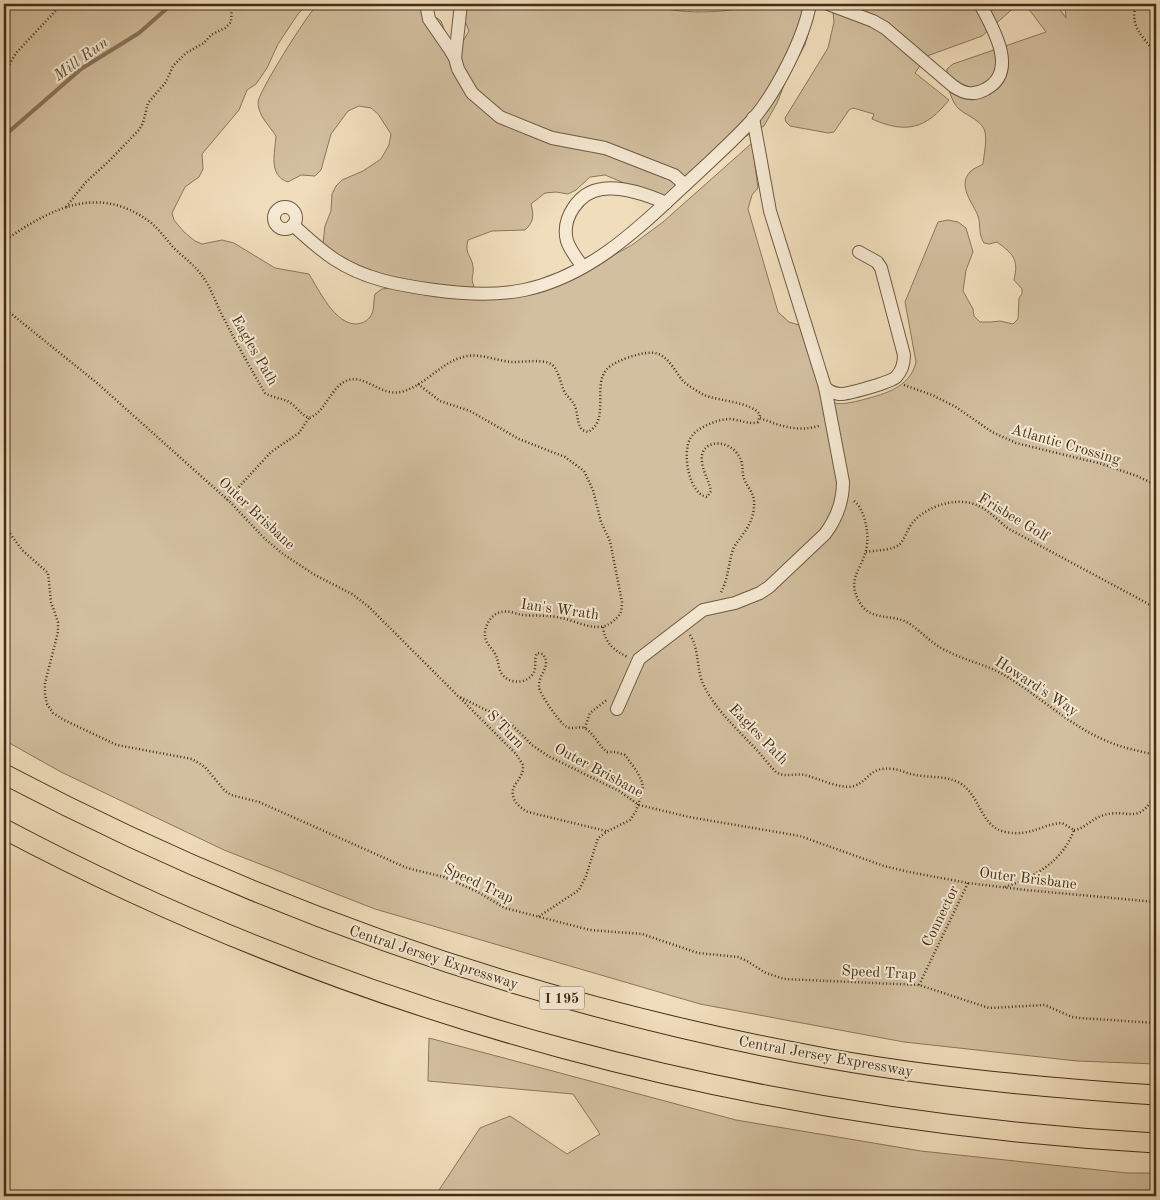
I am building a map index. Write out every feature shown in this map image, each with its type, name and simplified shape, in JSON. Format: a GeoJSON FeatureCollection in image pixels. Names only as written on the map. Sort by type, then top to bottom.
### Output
{"type":"FeatureCollection","features":[{"type":"Feature","properties":{"kind":"highway","name":"Central Jersey Expressway"},"geometry":{"type":"LineString","coordinates":[[4,774],[164,854],[284,904],[399,947],[566,999],[720,1037],[832,1059],[979,1080],[1156,1095]]}},
{"type":"Feature","properties":{"kind":"highway"},"geometry":{"type":"LineString","coordinates":[[4,829],[148,899],[218,930],[311,967],[478,1024],[564,1049],[722,1087],[879,1115],[1083,1139],[1156,1143]]}},
{"type":"Feature","properties":{"kind":"street"},"geometry":{"type":"LineString","coordinates":[[426,4],[429,19],[455,58],[458,69],[472,93],[500,117],[552,138],[605,148],[674,175],[685,184]]}},
{"type":"Feature","properties":{"kind":"street"},"geometry":{"type":"LineString","coordinates":[[455,58],[461,4]]}},
{"type":"Feature","properties":{"kind":"street"},"geometry":{"type":"LineString","coordinates":[[293,225],[323,251],[345,266],[373,278],[398,285],[476,293],[509,292],[537,287],[550,282],[583,267],[624,240],[666,203],[754,118],[772,92],[788,61],[804,25],[810,4]]}},
{"type":"Feature","properties":{"kind":"street"},"geometry":{"type":"LineString","coordinates":[[828,4],[885,28],[953,86],[965,93],[971,94],[978,93],[995,82],[1000,76],[1003,66],[997,39],[980,4]]}},
{"type":"Feature","properties":{"kind":"street"},"geometry":{"type":"LineString","coordinates":[[617,709],[640,659],[700,612],[749,598],[760,593],[775,582],[825,534],[837,515],[842,497],[843,482],[824,387],[770,211],[754,118]]}},
{"type":"Feature","properties":{"kind":"street"},"geometry":{"type":"LineString","coordinates":[[583,267],[569,247],[566,231],[570,213],[582,198],[596,190],[606,189],[645,195],[666,203]]}},
{"type":"Feature","properties":{"kind":"street"},"geometry":{"type":"LineString","coordinates":[[824,387],[842,395],[890,381],[903,368],[904,355],[881,268],[877,262],[859,252]]}},
{"type":"Feature","properties":{"kind":"path"},"geometry":{"type":"LineString","coordinates":[[4,81],[16,52],[62,4]]}},
{"type":"Feature","properties":{"kind":"path"},"geometry":{"type":"LineString","coordinates":[[66,207],[86,182],[139,130],[143,123],[148,103],[166,82],[173,66],[186,53],[225,28],[230,22],[232,4]]}},
{"type":"Feature","properties":{"kind":"path"},"geometry":{"type":"LineString","coordinates":[[1136,4],[1133,16],[1136,28],[1156,54]]}},
{"type":"Feature","properties":{"kind":"path","name":"Eagles Path"},"geometry":{"type":"LineString","coordinates":[[4,241],[15,233],[66,207],[98,201],[128,209],[150,222],[201,274],[212,290],[222,314],[265,393],[289,402],[309,418]]}},
{"type":"Feature","properties":{"kind":"path","name":"Outer Brisbane"},"geometry":{"type":"LineString","coordinates":[[4,308],[97,383],[227,500],[283,554],[315,575],[352,594],[369,607],[458,696],[508,722],[532,745],[548,756],[619,792],[639,805],[689,818],[800,836],[884,866],[968,883],[1156,902]]}},
{"type":"Feature","properties":{"kind":"path"},"geometry":{"type":"LineString","coordinates":[[227,500],[271,452],[299,433],[309,418],[319,411],[339,385],[348,380],[356,378],[383,391],[393,393],[402,392],[418,384],[463,356],[483,356],[510,362],[548,362],[556,368],[564,392],[575,406],[577,420],[582,430],[588,432],[596,423],[599,415],[602,380],[607,368],[638,354],[648,352],[662,355],[684,382],[694,390],[715,399],[754,408],[759,412],[760,418],[758,422],[753,424],[732,419],[723,419],[712,423],[697,431],[688,445],[686,455],[687,467],[692,481],[701,495],[707,497],[711,491],[702,463],[702,456],[708,445],[722,443],[736,451],[741,459],[744,480],[754,497],[752,516],[744,534],[734,547],[726,581],[716,600],[708,609]]}},
{"type":"Feature","properties":{"kind":"path","name":"Atlantic Crossing"},"geometry":{"type":"LineString","coordinates":[[890,381],[932,395],[956,407],[992,432],[1016,443],[1102,464],[1156,485]]}},
{"type":"Feature","properties":{"kind":"path","name":"Ian's Wrath"},"geometry":{"type":"LineString","coordinates":[[418,384],[440,401],[470,411],[519,439],[565,457],[584,471],[593,490],[598,510],[610,541],[622,602],[622,610],[619,616],[603,627],[591,626],[561,618],[500,612],[494,615],[486,628],[486,640],[497,659],[502,674],[506,678],[520,682],[527,680],[535,670],[537,653],[543,654],[546,664],[538,685],[540,692],[562,725],[585,728]]}},
{"type":"Feature","properties":{"kind":"path"},"geometry":{"type":"LineString","coordinates":[[760,418],[780,425],[804,429],[820,426],[831,418]]}},
{"type":"Feature","properties":{"kind":"path","name":"Howard's Way"},"geometry":{"type":"LineString","coordinates":[[842,497],[851,499],[859,504],[863,512],[868,543],[854,583],[855,592],[861,604],[868,612],[876,616],[910,624],[945,650],[1005,676],[1071,721],[1101,738],[1117,745],[1156,755]]}},
{"type":"Feature","properties":{"kind":"path","name":"Frisbee Golf"},"geometry":{"type":"LineString","coordinates":[[866,552],[891,548],[899,544],[914,520],[923,513],[947,503],[966,502],[978,505],[1009,530],[1156,608]]}},
{"type":"Feature","properties":{"kind":"path","name":"Speed Trap"},"geometry":{"type":"LineString","coordinates":[[4,526],[22,550],[48,574],[51,602],[58,622],[58,632],[45,683],[47,704],[53,713],[117,745],[192,759],[204,767],[225,792],[231,795],[258,802],[407,868],[444,877],[476,891],[505,908],[590,930],[642,934],[698,953],[738,957],[747,960],[766,973],[784,979],[919,985],[989,1008],[1044,1005],[1072,1017],[1156,1023]]}},
{"type":"Feature","properties":{"kind":"path","name":"Eagles Path"},"geometry":{"type":"LineString","coordinates":[[683,625],[693,639],[703,685],[714,703],[726,719],[780,775],[804,775],[850,787],[860,783],[877,770],[894,769],[916,776],[956,782],[964,786],[972,795],[982,815],[989,823],[1004,832],[1026,833],[1057,823],[1062,823],[1074,830]]}},
{"type":"Feature","properties":{"kind":"path"},"geometry":{"type":"LineString","coordinates":[[603,627],[604,636],[618,652],[640,659]]}},
{"type":"Feature","properties":{"kind":"path"},"geometry":{"type":"LineString","coordinates":[[538,917],[579,890],[586,876],[596,842],[601,835],[630,820],[639,805],[643,790],[638,773],[625,755],[604,750],[585,728],[590,713],[621,691],[629,682]]}},
{"type":"Feature","properties":{"kind":"path","name":"S Turn"},"geometry":{"type":"LineString","coordinates":[[458,696],[521,760],[523,770],[513,789],[517,805],[528,812],[608,831]]}},
{"type":"Feature","properties":{"kind":"path"},"geometry":{"type":"LineString","coordinates":[[1003,887],[1018,882],[1045,868],[1064,850],[1074,830],[1078,830],[1097,817],[1106,814],[1118,812],[1138,814],[1146,808],[1156,792]]}},
{"type":"Feature","properties":{"kind":"path","name":"Connector"},"geometry":{"type":"LineString","coordinates":[[919,985],[968,883]]}},
{"type":"Feature","properties":{"kind":"shaded area"},"geometry":{"type":"Polygon","coordinates":[[[4,4],[307,4],[278,44],[267,68],[256,84],[247,90],[239,110],[202,154],[203,169],[199,177],[185,187],[172,213],[174,220],[195,241],[202,244],[222,240],[234,243],[275,268],[309,274],[328,305],[342,319],[349,323],[359,324],[368,319],[373,312],[375,294],[382,289],[389,288],[427,295],[473,298],[569,280],[632,245],[663,222],[752,143],[758,188],[752,195],[748,209],[778,312],[789,322],[799,325],[826,397],[833,402],[841,404],[885,393],[901,385],[913,371],[916,362],[905,302],[938,222],[948,220],[958,222],[966,228],[973,252],[966,270],[963,291],[973,309],[974,316],[980,322],[1000,321],[1013,324],[1018,319],[1019,298],[1022,294],[1022,289],[1014,280],[1015,262],[1011,254],[997,242],[984,243],[978,216],[966,189],[966,177],[973,169],[983,164],[986,144],[984,128],[959,109],[953,101],[948,85],[947,69],[953,64],[1046,32],[1025,4],[1056,4],[1066,18],[1065,4],[1156,4],[1156,1064],[1077,1061],[904,1042],[700,1004],[375,909],[224,850],[61,772],[4,740],[4,4]]]}},
{"type":"Feature","properties":{"kind":"shaded area"},"geometry":{"type":"Polygon","coordinates":[[[318,4],[417,4],[441,21],[449,42],[462,43],[469,31],[464,19],[451,4],[650,4],[673,10],[702,12],[732,10],[755,4],[816,5],[805,45],[788,75],[777,103],[764,126],[725,148],[702,178],[691,181],[669,202],[605,175],[590,177],[576,190],[568,194],[545,193],[531,204],[532,218],[525,230],[492,231],[468,240],[467,249],[472,263],[474,287],[446,293],[393,281],[332,254],[323,243],[325,226],[331,211],[332,194],[336,186],[342,180],[363,171],[381,159],[389,145],[391,134],[378,114],[371,108],[359,106],[348,111],[331,134],[321,170],[315,176],[301,175],[288,182],[278,175],[275,169],[276,136],[262,116],[258,102],[266,83],[318,4]]]}},
{"type":"Feature","properties":{"kind":"shaded area"},"geometry":{"type":"Polygon","coordinates":[[[832,4],[1018,4],[982,36],[927,56],[915,73],[949,100],[932,117],[915,126],[895,126],[872,119],[874,114],[853,108],[849,110],[834,132],[828,133],[790,126],[785,118],[828,48],[834,22],[832,4]]]}},
{"type":"Feature","properties":{"kind":"shaded area"},"geometry":{"type":"Polygon","coordinates":[[[429,1038],[736,1120],[921,1151],[1127,1173],[1156,1173],[1156,1196],[435,1196],[480,1128],[510,1116],[567,1154],[600,1134],[573,1094],[428,1081],[429,1038]]]}},
{"type":"Feature","properties":{"kind":"waterway","name":"Mill Run"},"geometry":{"type":"LineString","coordinates":[[4,136],[81,69],[139,33],[172,4]]}}]}
